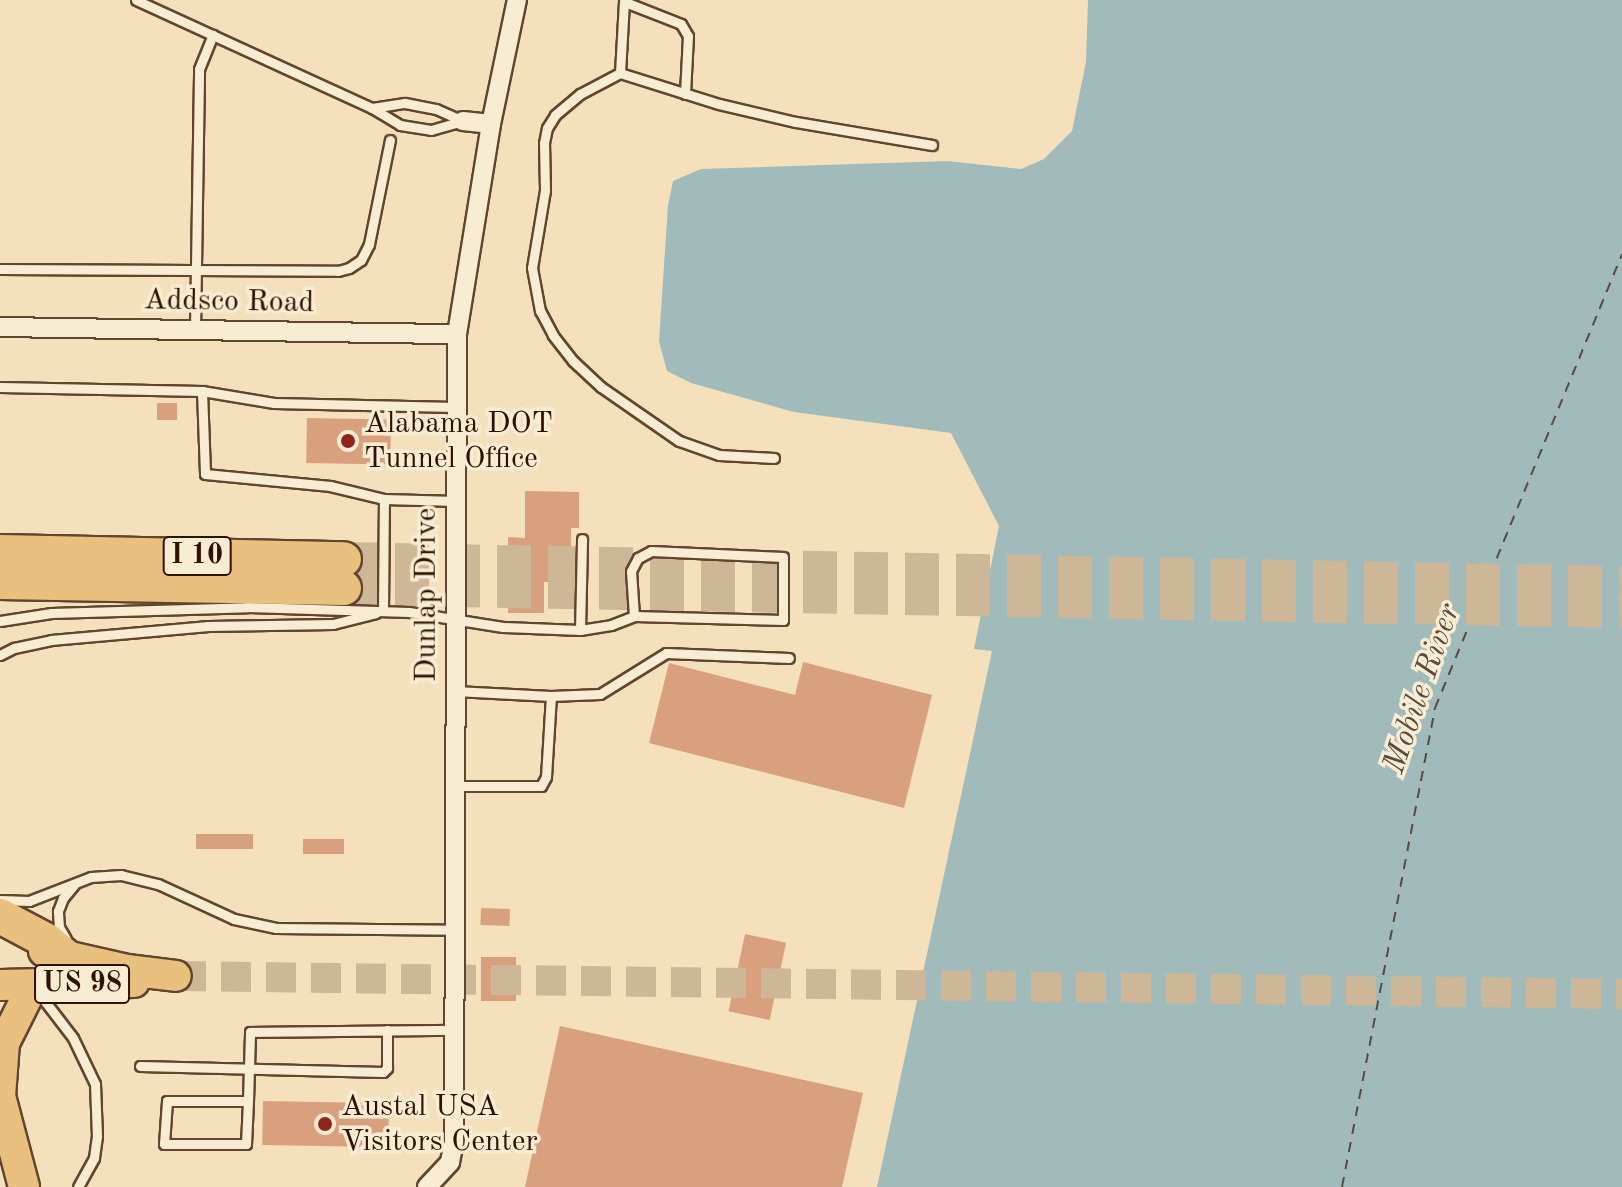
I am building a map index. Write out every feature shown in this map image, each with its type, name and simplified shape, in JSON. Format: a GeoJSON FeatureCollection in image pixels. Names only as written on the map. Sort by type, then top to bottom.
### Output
{"type":"FeatureCollection","features":[{"type":"Feature","properties":{"kind":"highway","name":"I 10"},"geometry":{"type":"LineString","coordinates":[[0,552],[344,574],[0,582]]}},
{"type":"Feature","properties":{"kind":"highway"},"geometry":{"type":"LineString","coordinates":[[0,916],[79,959]]}},
{"type":"Feature","properties":{"kind":"main road","name":"US 98"},"geometry":{"type":"LineString","coordinates":[[0,932],[37,949],[127,970],[169,976],[133,982],[0,985]]}},
{"type":"Feature","properties":{"kind":"main road"},"geometry":{"type":"LineString","coordinates":[[0,968],[127,970]]}},
{"type":"Feature","properties":{"kind":"main road"},"geometry":{"type":"LineString","coordinates":[[24,1187],[0,1097],[4,1043],[33,985]]}},
{"type":"Feature","properties":{"kind":"street","name":"Dunlap Drive"},"geometry":{"type":"LineString","coordinates":[[427,1187],[450,1162],[454,1142],[457,334],[491,124],[517,0]]}},
{"type":"Feature","properties":{"kind":"street"},"geometry":{"type":"LineString","coordinates":[[463,121],[491,124]]}},
{"type":"Feature","properties":{"kind":"street","name":"Addsco Road"},"geometry":{"type":"LineString","coordinates":[[0,327],[457,334]]}},
{"type":"Feature","properties":{"kind":"lane"},"geometry":{"type":"LineString","coordinates":[[136,0],[372,108],[400,125],[431,130],[463,121]]}},
{"type":"Feature","properties":{"kind":"lane"},"geometry":{"type":"LineString","coordinates":[[620,73],[624,1],[681,24],[688,36],[685,94]]}},
{"type":"Feature","properties":{"kind":"lane"},"geometry":{"type":"LineString","coordinates":[[195,330],[199,69],[213,35]]}},
{"type":"Feature","properties":{"kind":"lane"},"geometry":{"type":"LineString","coordinates":[[774,458],[719,455],[697,449],[645,421],[573,361],[540,311],[532,268],[545,190],[544,143],[547,128],[555,115],[580,94],[620,73],[685,94],[796,122],[932,145]]}},
{"type":"Feature","properties":{"kind":"lane"},"geometry":{"type":"LineString","coordinates":[[372,108],[405,103],[436,109],[463,121]]}},
{"type":"Feature","properties":{"kind":"lane"},"geometry":{"type":"LineString","coordinates":[[0,269],[338,271],[361,260],[369,244],[390,140]]}},
{"type":"Feature","properties":{"kind":"lane"},"geometry":{"type":"LineString","coordinates":[[0,387],[202,391],[274,403],[455,407]]}},
{"type":"Feature","properties":{"kind":"lane"},"geometry":{"type":"LineString","coordinates":[[202,391],[205,474],[330,486],[384,499],[456,501]]}},
{"type":"Feature","properties":{"kind":"lane"},"geometry":{"type":"LineString","coordinates":[[383,610],[384,499]]}},
{"type":"Feature","properties":{"kind":"lane"},"geometry":{"type":"LineString","coordinates":[[580,630],[582,539]]}},
{"type":"Feature","properties":{"kind":"lane"},"geometry":{"type":"LineString","coordinates":[[0,621],[51,613],[248,607],[383,610],[503,627],[580,630],[611,625],[634,616],[783,620],[783,557],[651,551],[638,558],[631,571],[634,616]]}},
{"type":"Feature","properties":{"kind":"lane"},"geometry":{"type":"LineString","coordinates":[[0,655],[14,648],[51,640],[208,626],[333,624],[383,610]]}},
{"type":"Feature","properties":{"kind":"lane"},"geometry":{"type":"LineString","coordinates":[[455,691],[551,696],[600,694],[666,653],[789,658]]}},
{"type":"Feature","properties":{"kind":"lane"},"geometry":{"type":"LineString","coordinates":[[454,786],[541,786],[546,777],[551,696]]}},
{"type":"Feature","properties":{"kind":"lane"},"geometry":{"type":"LineString","coordinates":[[0,900],[29,901],[98,876],[133,877],[234,919],[276,928],[454,930]]}},
{"type":"Feature","properties":{"kind":"lane"},"geometry":{"type":"LineString","coordinates":[[79,881],[63,898],[57,919],[63,935],[79,959]]}},
{"type":"Feature","properties":{"kind":"lane"},"geometry":{"type":"LineString","coordinates":[[33,985],[73,1038],[95,1084],[97,1136],[94,1158],[78,1187]]}},
{"type":"Feature","properties":{"kind":"lane"},"geometry":{"type":"LineString","coordinates":[[140,1066],[383,1072],[387,1068],[387,1030]]}},
{"type":"Feature","properties":{"kind":"lane"},"geometry":{"type":"LineString","coordinates":[[248,1101],[167,1101],[164,1144],[246,1144],[248,1101],[250,1032],[454,1030]]}},
{"type":"Feature","properties":{"kind":"water","name":"Mobile River"},"geometry":{"type":"Polygon","coordinates":[[[1088,0],[1622,0],[1622,1187],[877,1187],[992,651],[974,649],[999,526],[951,433],[794,412],[691,383],[667,371],[659,341],[668,205],[673,181],[701,169],[948,161],[1021,169],[1044,159],[1072,131],[1086,62],[1088,0]]]}},
{"type":"Feature","properties":{"kind":"building"},"geometry":{"type":"Polygon","coordinates":[[[157,403],[177,403],[177,420],[157,420],[157,403]]]}},
{"type":"Feature","properties":{"kind":"building","name":"Alabama DOT Tunnel Office"},"geometry":{"type":"Polygon","coordinates":[[[307,418],[391,419],[390,464],[306,463],[307,418]]]}},
{"type":"Feature","properties":{"kind":"building"},"geometry":{"type":"Polygon","coordinates":[[[525,491],[579,492],[579,528],[571,528],[571,582],[544,582],[544,613],[508,613],[508,537],[525,538],[525,491]]]}},
{"type":"Feature","properties":{"kind":"building"},"geometry":{"type":"Polygon","coordinates":[[[803,662],[932,695],[904,808],[649,743],[669,663],[795,695],[803,662]]]}},
{"type":"Feature","properties":{"kind":"building"},"geometry":{"type":"Polygon","coordinates":[[[196,834],[253,834],[253,849],[196,849],[196,834]]]}},
{"type":"Feature","properties":{"kind":"building"},"geometry":{"type":"Polygon","coordinates":[[[303,839],[344,839],[344,854],[303,854],[303,839]]]}},
{"type":"Feature","properties":{"kind":"building"},"geometry":{"type":"Polygon","coordinates":[[[481,908],[510,909],[509,926],[480,925],[481,908]]]}},
{"type":"Feature","properties":{"kind":"building"},"geometry":{"type":"Polygon","coordinates":[[[745,934],[786,943],[770,1020],[729,1011],[745,934]]]}},
{"type":"Feature","properties":{"kind":"building"},"geometry":{"type":"Polygon","coordinates":[[[481,957],[516,957],[516,1001],[481,1001],[481,957]]]}},
{"type":"Feature","properties":{"kind":"building"},"geometry":{"type":"Polygon","coordinates":[[[560,1026],[863,1093],[842,1187],[525,1187],[560,1026]]]}},
{"type":"Feature","properties":{"kind":"building","name":"Austal USA Visitors Center"},"geometry":{"type":"Polygon","coordinates":[[[263,1101],[389,1103],[388,1147],[262,1145],[263,1101]]]}},
{"type":"Feature","properties":{"kind":"ferry route"},"geometry":{"type":"LineString","coordinates":[[1342,1187],[1435,708],[1622,254]]}},
{"type":"Feature","properties":{"kind":"tunnel"},"geometry":{"type":"LineString","coordinates":[[344,559],[1622,583]]}},
{"type":"Feature","properties":{"kind":"tunnel"},"geometry":{"type":"LineString","coordinates":[[344,588],[1622,611]]}},
{"type":"Feature","properties":{"kind":"tunnel"},"geometry":{"type":"LineString","coordinates":[[176,976],[1622,994]]}},
{"type":"Feature","properties":{"kind":"place","name":"Alabama DOT Tunnel Office"},"geometry":{"type":"Point","coordinates":[348,441]}},
{"type":"Feature","properties":{"kind":"place","name":"Austal USA Visitors Center"},"geometry":{"type":"Point","coordinates":[325,1124]}}]}
